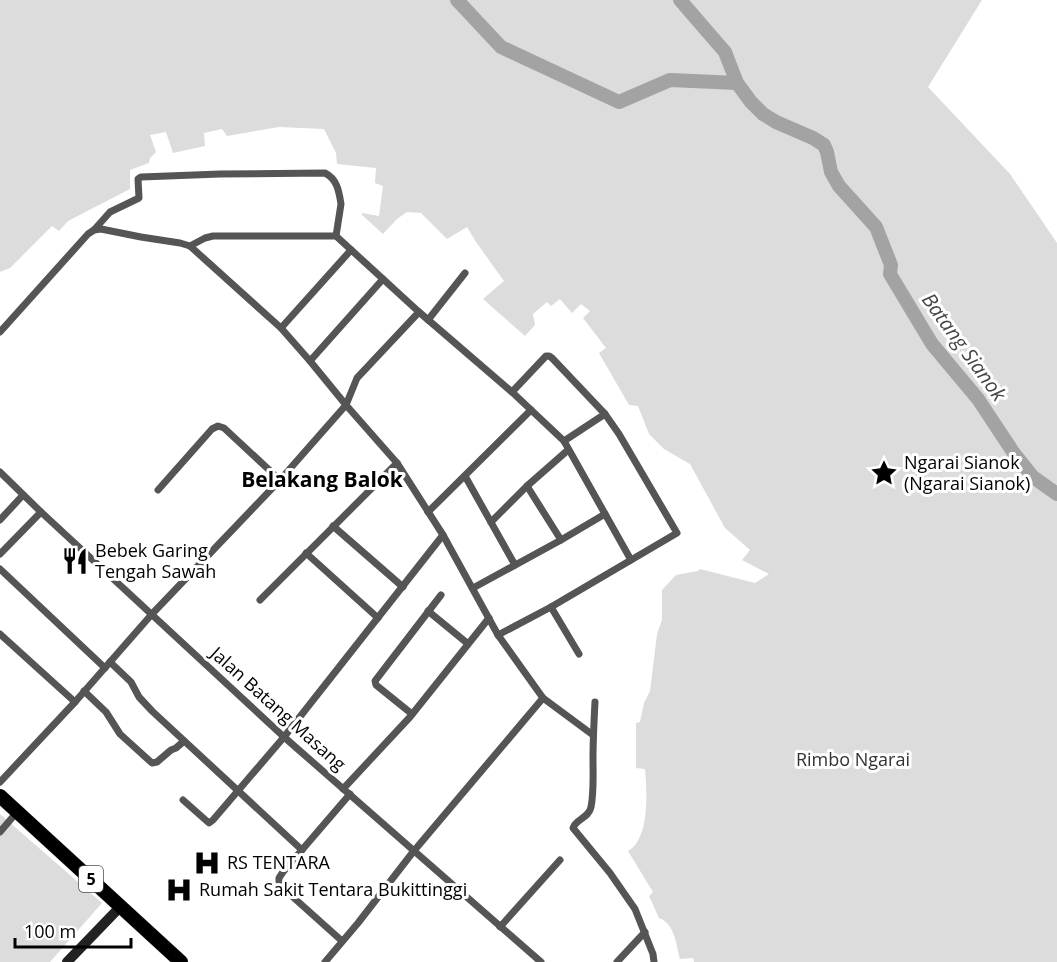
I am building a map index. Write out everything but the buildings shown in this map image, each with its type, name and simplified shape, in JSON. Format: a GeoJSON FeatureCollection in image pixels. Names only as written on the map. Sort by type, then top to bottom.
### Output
{"type":"FeatureCollection","features":[{"type":"Feature","properties":{"kind":"highway","name":"5"},"geometry":{"type":"LineString","coordinates":[[0,796],[182,962]]}},
{"type":"Feature","properties":{"kind":"street"},"geometry":{"type":"LineString","coordinates":[[0,332],[110,212],[139,198],[138,179],[141,177],[325,173],[335,181],[340,198],[336,236]]}},
{"type":"Feature","properties":{"kind":"street"},"geometry":{"type":"LineString","coordinates":[[94,230],[101,229],[189,246],[281,328],[397,463],[443,535],[498,635],[543,698],[593,735]]}},
{"type":"Feature","properties":{"kind":"street"},"geometry":{"type":"LineString","coordinates":[[189,246],[213,236],[336,236],[564,441],[631,560]]}},
{"type":"Feature","properties":{"kind":"street"},"geometry":{"type":"LineString","coordinates":[[281,328],[351,250]]}},
{"type":"Feature","properties":{"kind":"street"},"geometry":{"type":"LineString","coordinates":[[428,320],[465,273]]}},
{"type":"Feature","properties":{"kind":"street"},"geometry":{"type":"LineString","coordinates":[[310,361],[383,279]]}},
{"type":"Feature","properties":{"kind":"street"},"geometry":{"type":"LineString","coordinates":[[0,782],[75,702],[152,614],[280,480],[346,405],[357,378],[419,312]]}},
{"type":"Feature","properties":{"kind":"street"},"geometry":{"type":"LineString","coordinates":[[498,635],[551,607],[677,533],[626,444],[605,414],[549,356],[512,392]]}},
{"type":"Feature","properties":{"kind":"street"},"geometry":{"type":"LineString","coordinates":[[428,512],[531,410]]}},
{"type":"Feature","properties":{"kind":"street"},"geometry":{"type":"LineString","coordinates":[[564,441],[605,414]]}},
{"type":"Feature","properties":{"kind":"street"},"geometry":{"type":"LineString","coordinates":[[158,490],[212,429],[218,426],[224,428],[280,480]]}},
{"type":"Feature","properties":{"kind":"street"},"geometry":{"type":"LineString","coordinates":[[491,522],[568,450]]}},
{"type":"Feature","properties":{"kind":"street"},"geometry":{"type":"LineString","coordinates":[[260,600],[397,463]]}},
{"type":"Feature","properties":{"kind":"street","name":"Jalan Batang Masang"},"geometry":{"type":"LineString","coordinates":[[0,472],[40,512],[284,737],[541,962]]}},
{"type":"Feature","properties":{"kind":"street"},"geometry":{"type":"LineString","coordinates":[[465,476],[515,565]]}},
{"type":"Feature","properties":{"kind":"street"},"geometry":{"type":"LineString","coordinates":[[527,486],[561,540]]}},
{"type":"Feature","properties":{"kind":"street"},"geometry":{"type":"LineString","coordinates":[[0,520],[23,495]]}},
{"type":"Feature","properties":{"kind":"street"},"geometry":{"type":"LineString","coordinates":[[0,554],[40,512]]}},
{"type":"Feature","properties":{"kind":"street"},"geometry":{"type":"LineString","coordinates":[[473,588],[605,514]]}},
{"type":"Feature","properties":{"kind":"street"},"geometry":{"type":"LineString","coordinates":[[333,526],[402,587]]}},
{"type":"Feature","properties":{"kind":"street"},"geometry":{"type":"LineString","coordinates":[[183,800],[209,823],[213,820],[284,737],[443,535]]}},
{"type":"Feature","properties":{"kind":"street"},"geometry":{"type":"LineString","coordinates":[[306,553],[378,618]]}},
{"type":"Feature","properties":{"kind":"street"},"geometry":{"type":"LineString","coordinates":[[0,569],[107,665],[131,682],[139,697],[152,711],[302,850]]}},
{"type":"Feature","properties":{"kind":"street"},"geometry":{"type":"LineString","coordinates":[[411,714],[376,685],[375,681],[441,595]]}},
{"type":"Feature","properties":{"kind":"street"},"geometry":{"type":"LineString","coordinates":[[551,607],[579,654]]}},
{"type":"Feature","properties":{"kind":"street"},"geometry":{"type":"LineString","coordinates":[[428,611],[467,643]]}},
{"type":"Feature","properties":{"kind":"street"},"geometry":{"type":"LineString","coordinates":[[343,789],[411,714],[489,618]]}},
{"type":"Feature","properties":{"kind":"street"},"geometry":{"type":"LineString","coordinates":[[0,634],[75,702]]}},
{"type":"Feature","properties":{"kind":"street"},"geometry":{"type":"LineString","coordinates":[[84,691],[110,716],[120,735],[152,763],[157,762],[184,741]]}},
{"type":"Feature","properties":{"kind":"street"},"geometry":{"type":"LineString","coordinates":[[326,962],[413,852],[543,698]]}},
{"type":"Feature","properties":{"kind":"street"},"geometry":{"type":"LineString","coordinates":[[595,702],[591,808],[573,828],[638,914],[654,954],[654,962]]}},
{"type":"Feature","properties":{"kind":"street"},"geometry":{"type":"LineString","coordinates":[[342,941],[284,889],[279,878],[350,794]]}},
{"type":"Feature","properties":{"kind":"street"},"geometry":{"type":"LineString","coordinates":[[0,831],[17,812]]}},
{"type":"Feature","properties":{"kind":"street"},"geometry":{"type":"LineString","coordinates":[[500,927],[560,860]]}},
{"type":"Feature","properties":{"kind":"street"},"geometry":{"type":"LineString","coordinates":[[68,962],[121,906]]}},
{"type":"Feature","properties":{"kind":"street"},"geometry":{"type":"LineString","coordinates":[[616,962],[645,932]]}},
{"type":"Feature","properties":{"kind":"green space","name":"Rimbo Ngarai"},"geometry":{"type":"Polygon","coordinates":[[[0,0],[982,0],[928,87],[1010,174],[1057,243],[1057,962],[694,962],[693,958],[680,959],[672,930],[659,918],[649,896],[653,892],[628,851],[640,836],[646,814],[645,769],[636,768],[636,723],[640,722],[644,703],[650,691],[657,634],[662,620],[662,590],[676,575],[700,569],[755,583],[769,574],[742,560],[750,550],[725,528],[690,464],[664,449],[649,434],[638,406],[629,405],[599,353],[606,348],[583,318],[590,311],[581,304],[572,313],[560,299],[551,306],[547,302],[533,314],[535,325],[525,336],[483,299],[504,281],[467,227],[447,239],[421,213],[407,212],[383,234],[362,215],[362,213],[379,216],[383,186],[375,183],[376,168],[337,164],[336,153],[324,129],[279,127],[227,136],[222,129],[204,133],[205,146],[173,153],[166,132],[150,135],[156,152],[150,158],[149,163],[130,170],[130,189],[68,221],[59,231],[52,226],[10,268],[0,272],[0,0]]]}},
{"type":"Feature","properties":{"kind":"green space"},"geometry":{"type":"Polygon","coordinates":[[[0,814],[102,903],[50,962],[0,962],[0,814]]]}},
{"type":"Feature","properties":{"kind":"waterway"},"geometry":{"type":"LineString","coordinates":[[457,0],[501,47],[619,102],[670,80],[737,83]]}},
{"type":"Feature","properties":{"kind":"waterway","name":"Batang Sianok"},"geometry":{"type":"LineString","coordinates":[[680,0],[725,52],[737,83],[751,102],[763,114],[776,122],[824,145],[831,172],[839,186],[876,227],[891,265],[890,274],[932,344],[978,399],[1013,452],[1033,477],[1057,494]]}},
{"type":"Feature","properties":{"kind":"place","name":"Ngarai Sianok (Ngarai Sianok)"},"geometry":{"type":"Point","coordinates":[884,473]}},
{"type":"Feature","properties":{"kind":"place","name":"Bebek Garing Tengah Sawah"},"geometry":{"type":"Point","coordinates":[75,561]}},
{"type":"Feature","properties":{"kind":"place","name":"RS TENTARA"},"geometry":{"type":"Point","coordinates":[207,863]}},
{"type":"Feature","properties":{"kind":"place","name":"Rumah Sakit Tentara Bukittinggi"},"geometry":{"type":"Point","coordinates":[179,890]}},
{"type":"Feature","properties":{"kind":"district","name":"Belakang Balok"},"geometry":{"type":"Point","coordinates":[322,480]}}]}
